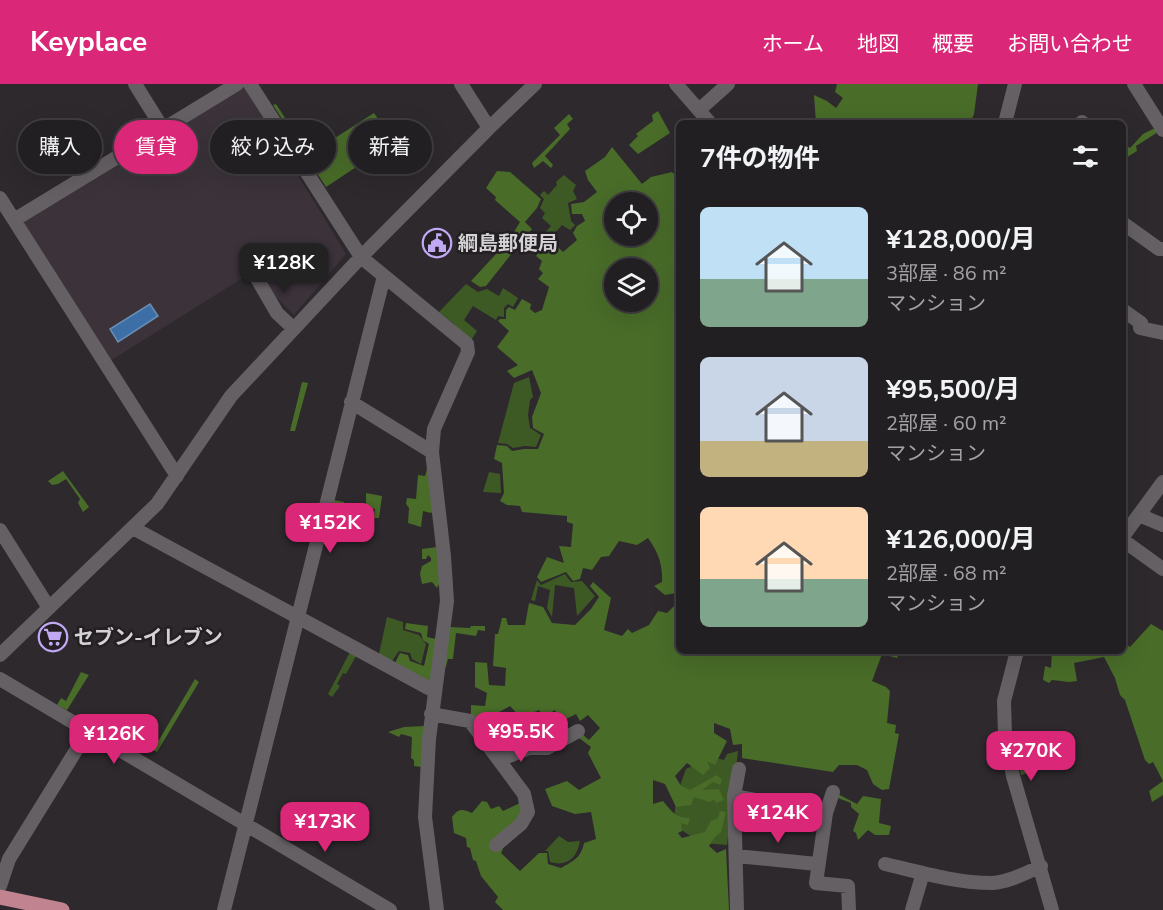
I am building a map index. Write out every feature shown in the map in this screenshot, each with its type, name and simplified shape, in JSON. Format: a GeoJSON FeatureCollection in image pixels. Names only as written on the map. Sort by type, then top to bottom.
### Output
{"type":"FeatureCollection","features":[{"type":"Feature","properties":{"kind":"main road"},"geometry":{"type":"LineString","coordinates":[[0,897],[62,910]]}},
{"type":"Feature","properties":{"kind":"street"},"geometry":{"type":"LineString","coordinates":[[135,84],[157,120]]}},
{"type":"Feature","properties":{"kind":"street"},"geometry":{"type":"LineString","coordinates":[[178,120],[237,84]]}},
{"type":"Feature","properties":{"kind":"street"},"geometry":{"type":"LineString","coordinates":[[250,84],[361,257],[467,344],[468,352],[434,429],[432,452],[447,601],[431,714],[425,817],[437,910]]}},
{"type":"Feature","properties":{"kind":"street"},"geometry":{"type":"LineString","coordinates":[[461,84],[489,128]]}},
{"type":"Feature","properties":{"kind":"street"},"geometry":{"type":"LineString","coordinates":[[0,655],[157,504],[231,396],[361,257],[534,84]]}},
{"type":"Feature","properties":{"kind":"street"},"geometry":{"type":"LineString","coordinates":[[676,84],[707,120]]}},
{"type":"Feature","properties":{"kind":"street"},"geometry":{"type":"LineString","coordinates":[[699,110],[728,84]]}},
{"type":"Feature","properties":{"kind":"street"},"geometry":{"type":"LineString","coordinates":[[1006,120],[1015,84]]}},
{"type":"Feature","properties":{"kind":"street"},"geometry":{"type":"LineString","coordinates":[[1134,84],[1163,130]]}},
{"type":"Feature","properties":{"kind":"street"},"geometry":{"type":"LineString","coordinates":[[14,220],[114,159]]}},
{"type":"Feature","properties":{"kind":"street"},"geometry":{"type":"LineString","coordinates":[[0,198],[177,476]]}},
{"type":"Feature","properties":{"kind":"street"},"geometry":{"type":"LineString","coordinates":[[1126,225],[1159,249],[1163,249]]}},
{"type":"Feature","properties":{"kind":"street"},"geometry":{"type":"LineString","coordinates":[[255,275],[277,313],[293,328]]}},
{"type":"Feature","properties":{"kind":"street"},"geometry":{"type":"LineString","coordinates":[[224,910],[244,823],[384,276]]}},
{"type":"Feature","properties":{"kind":"street"},"geometry":{"type":"LineString","coordinates":[[1126,312],[1141,323],[1140,328],[1163,333]]}},
{"type":"Feature","properties":{"kind":"street"},"geometry":{"type":"LineString","coordinates":[[351,402],[432,452]]}},
{"type":"Feature","properties":{"kind":"street"},"geometry":{"type":"LineString","coordinates":[[1126,532],[1163,482]]}},
{"type":"Feature","properties":{"kind":"street"},"geometry":{"type":"LineString","coordinates":[[1139,515],[1163,525]]}},
{"type":"Feature","properties":{"kind":"street"},"geometry":{"type":"LineString","coordinates":[[133,528],[434,692]]}},
{"type":"Feature","properties":{"kind":"street"},"geometry":{"type":"LineString","coordinates":[[0,530],[49,608]]}},
{"type":"Feature","properties":{"kind":"street"},"geometry":{"type":"LineString","coordinates":[[1126,542],[1163,569]]}},
{"type":"Feature","properties":{"kind":"street"},"geometry":{"type":"LineString","coordinates":[[1016,654],[1004,701],[1005,735],[1013,776],[1052,910]]}},
{"type":"Feature","properties":{"kind":"street"},"geometry":{"type":"LineString","coordinates":[[0,679],[390,910]]}},
{"type":"Feature","properties":{"kind":"street"},"geometry":{"type":"LineString","coordinates":[[431,714],[470,721],[524,794],[528,812],[521,824],[496,844]]}},
{"type":"Feature","properties":{"kind":"street"},"geometry":{"type":"LineString","coordinates":[[0,886],[9,859],[88,731]]}},
{"type":"Feature","properties":{"kind":"street"},"geometry":{"type":"LineString","coordinates":[[499,760],[529,748],[547,748],[578,731]]}},
{"type":"Feature","properties":{"kind":"street"},"geometry":{"type":"LineString","coordinates":[[737,910],[734,796],[740,769]]}},
{"type":"Feature","properties":{"kind":"street"},"geometry":{"type":"LineString","coordinates":[[833,792],[826,813],[816,883],[848,886],[849,910]]}},
{"type":"Feature","properties":{"kind":"street"},"geometry":{"type":"LineString","coordinates":[[734,796],[826,813]]}},
{"type":"Feature","properties":{"kind":"street"},"geometry":{"type":"LineString","coordinates":[[736,855],[817,864]]}},
{"type":"Feature","properties":{"kind":"street"},"geometry":{"type":"LineString","coordinates":[[885,864],[963,880],[994,883],[1041,866]]}},
{"type":"Feature","properties":{"kind":"street"},"geometry":{"type":"LineString","coordinates":[[912,910],[923,873]]}},
{"type":"Feature","properties":{"kind":"shaded area"},"geometry":{"type":"Polygon","coordinates":[[[243,85],[264,120],[210,120],[210,174],[297,174],[346,254],[294,315],[276,297],[257,269],[110,361],[20,221],[97,174],[102,174],[102,171],[114,164],[114,174],[198,174],[198,120],[186,120],[243,85]]]}},
{"type":"Feature","properties":{"kind":"green space"},"geometry":{"type":"Polygon","coordinates":[[[837,84],[978,84],[971,120],[816,120],[814,95],[836,108],[843,98],[835,92],[837,84]]]}},
{"type":"Feature","properties":{"kind":"green space"},"geometry":{"type":"Polygon","coordinates":[[[276,104],[286,120],[283,120],[273,105],[276,104]]]}},
{"type":"Feature","properties":{"kind":"green space"},"geometry":{"type":"Polygon","coordinates":[[[658,111],[670,133],[638,154],[629,145],[638,136],[636,134],[653,121],[652,115],[658,111]]]}},
{"type":"Feature","properties":{"kind":"green space"},"geometry":{"type":"Polygon","coordinates":[[[374,113],[379,120],[363,120],[374,113]]]}},
{"type":"Feature","properties":{"kind":"green space"},"geometry":{"type":"Polygon","coordinates":[[[569,114],[573,119],[567,124],[570,129],[545,156],[553,165],[551,168],[543,161],[534,168],[532,163],[560,135],[554,128],[569,114]]]}},
{"type":"Feature","properties":{"kind":"green space"},"geometry":{"type":"Polygon","coordinates":[[[1155,128],[1158,132],[1136,146],[1137,151],[1126,158],[1126,145],[1130,148],[1143,134],[1155,128]]]}},
{"type":"Feature","properties":{"kind":"green space"},"geometry":{"type":"Polygon","coordinates":[[[348,130],[348,172],[326,187],[318,174],[336,174],[336,137],[348,130]]]}},
{"type":"Feature","properties":{"kind":"green space"},"geometry":{"type":"Polygon","coordinates":[[[612,147],[642,184],[651,177],[672,172],[676,176],[676,593],[665,595],[654,586],[662,582],[662,570],[657,554],[648,538],[637,545],[619,541],[609,556],[601,557],[592,570],[583,568],[580,579],[573,581],[566,572],[541,582],[537,577],[547,557],[564,563],[559,546],[571,547],[573,524],[567,522],[567,516],[522,512],[520,506],[507,505],[500,501],[504,493],[502,463],[494,459],[497,445],[507,446],[512,451],[538,449],[544,434],[533,428],[532,417],[541,393],[532,370],[514,378],[507,371],[518,365],[497,347],[509,331],[498,321],[506,319],[506,310],[509,307],[515,310],[522,299],[531,304],[530,309],[535,313],[542,310],[549,287],[538,279],[543,273],[539,269],[542,261],[536,256],[541,248],[557,246],[563,252],[577,240],[573,233],[577,226],[585,221],[582,214],[572,214],[571,204],[584,202],[597,192],[588,180],[585,171],[605,157],[612,147]]]}},
{"type":"Feature","properties":{"kind":"green space"},"geometry":{"type":"Polygon","coordinates":[[[497,171],[510,172],[541,199],[537,208],[525,222],[532,229],[527,235],[532,241],[519,241],[514,244],[513,252],[486,286],[480,287],[471,281],[509,240],[520,222],[495,200],[496,197],[486,188],[497,171]]]}},
{"type":"Feature","properties":{"kind":"green space"},"geometry":{"type":"Polygon","coordinates":[[[564,175],[576,185],[573,191],[577,199],[568,203],[571,221],[575,225],[570,230],[562,225],[529,253],[518,248],[520,243],[536,242],[551,226],[542,218],[545,213],[540,208],[544,199],[540,195],[544,191],[548,195],[557,185],[556,182],[564,175]]]}},
{"type":"Feature","properties":{"kind":"green space"},"geometry":{"type":"Polygon","coordinates":[[[466,284],[478,292],[487,289],[499,296],[503,288],[518,298],[513,307],[508,304],[504,308],[504,317],[498,316],[496,320],[473,306],[464,320],[477,331],[470,342],[453,323],[439,312],[466,284]]]}},
{"type":"Feature","properties":{"kind":"green space"},"geometry":{"type":"Polygon","coordinates":[[[529,377],[533,397],[530,400],[528,415],[530,428],[541,435],[536,447],[513,448],[507,444],[498,443],[514,383],[529,377]]]}},
{"type":"Feature","properties":{"kind":"green space"},"geometry":{"type":"Polygon","coordinates":[[[302,382],[308,383],[295,431],[290,431],[302,382]]]}},
{"type":"Feature","properties":{"kind":"green space"},"geometry":{"type":"Polygon","coordinates":[[[429,462],[434,510],[431,513],[423,511],[421,527],[408,523],[409,508],[406,504],[407,498],[416,499],[418,475],[425,476],[429,462]]]}},
{"type":"Feature","properties":{"kind":"green space"},"geometry":{"type":"Polygon","coordinates":[[[63,471],[89,507],[83,512],[78,503],[80,499],[66,479],[52,485],[48,481],[63,471]]]}},
{"type":"Feature","properties":{"kind":"green space"},"geometry":{"type":"Polygon","coordinates":[[[489,472],[500,474],[501,493],[483,492],[489,472]]]}},
{"type":"Feature","properties":{"kind":"green space"},"geometry":{"type":"Polygon","coordinates":[[[366,493],[382,496],[379,518],[374,518],[375,509],[366,507],[366,493]]]}},
{"type":"Feature","properties":{"kind":"green space"},"geometry":{"type":"Polygon","coordinates":[[[334,500],[344,502],[346,506],[362,506],[359,517],[331,513],[334,500]]]}},
{"type":"Feature","properties":{"kind":"green space"},"geometry":{"type":"Polygon","coordinates":[[[437,547],[441,580],[437,588],[432,582],[422,584],[420,574],[422,566],[431,561],[428,555],[426,559],[422,559],[422,549],[437,547]]]}},
{"type":"Feature","properties":{"kind":"green space"},"geometry":{"type":"Polygon","coordinates":[[[565,574],[571,582],[582,581],[595,596],[577,616],[574,588],[555,585],[552,617],[547,608],[550,590],[538,586],[535,601],[531,600],[537,580],[541,585],[565,574]]]}},
{"type":"Feature","properties":{"kind":"green space"},"geometry":{"type":"Polygon","coordinates":[[[593,582],[611,598],[604,630],[622,636],[628,629],[632,633],[649,625],[658,611],[667,613],[676,604],[676,654],[882,654],[872,681],[890,691],[887,723],[896,725],[895,733],[899,734],[889,789],[882,790],[873,784],[867,770],[857,765],[839,765],[833,772],[742,758],[742,744],[733,745],[730,729],[714,723],[714,733],[727,741],[715,765],[707,761],[710,768],[703,775],[687,763],[675,776],[681,786],[690,790],[717,775],[722,780],[720,785],[713,782],[702,790],[719,789],[724,800],[716,803],[714,799],[710,802],[694,797],[691,805],[676,807],[665,784],[653,780],[653,804],[663,801],[675,814],[690,818],[688,825],[681,823],[682,831],[678,833],[682,838],[705,832],[711,821],[718,818],[720,811],[726,812],[721,832],[709,846],[717,853],[726,849],[729,910],[503,910],[495,902],[498,897],[481,876],[470,848],[467,847],[466,838],[454,833],[452,817],[461,810],[472,813],[482,801],[487,802],[491,809],[499,806],[503,811],[522,802],[525,810],[499,846],[503,849],[501,853],[520,871],[539,853],[547,853],[548,864],[561,868],[579,856],[584,843],[596,839],[591,812],[575,814],[552,806],[545,789],[567,781],[579,790],[601,778],[588,753],[591,747],[579,738],[582,734],[589,740],[600,728],[588,715],[580,721],[576,714],[560,722],[555,710],[543,717],[539,710],[521,718],[510,706],[483,721],[495,745],[471,717],[471,705],[485,706],[487,693],[475,687],[475,662],[487,663],[489,685],[505,686],[506,668],[493,666],[495,634],[498,634],[502,618],[506,618],[508,625],[525,625],[529,603],[543,607],[552,623],[575,625],[599,597],[590,586],[593,582]]]}},
{"type":"Feature","properties":{"kind":"green space"},"geometry":{"type":"Polygon","coordinates":[[[387,617],[403,622],[403,630],[419,635],[426,644],[421,664],[412,659],[410,653],[399,651],[392,661],[379,654],[387,617]]]}},
{"type":"Feature","properties":{"kind":"green space"},"geometry":{"type":"Polygon","coordinates":[[[406,623],[428,626],[427,637],[436,639],[430,683],[395,663],[400,653],[408,655],[410,661],[424,666],[429,644],[423,640],[421,633],[405,629],[406,623]]]}},
{"type":"Feature","properties":{"kind":"green space"},"geometry":{"type":"Polygon","coordinates":[[[1151,624],[1163,631],[1163,781],[1153,762],[1149,764],[1145,760],[1125,700],[1120,695],[1115,678],[1104,657],[1074,663],[1077,681],[1052,680],[1049,683],[1043,680],[1045,666],[1051,668],[1052,654],[1126,654],[1126,644],[1130,647],[1151,624]]]}},
{"type":"Feature","properties":{"kind":"green space"},"geometry":{"type":"Polygon","coordinates":[[[471,626],[485,626],[485,631],[478,630],[476,636],[456,633],[453,659],[448,659],[446,667],[443,667],[450,627],[470,628],[471,626]]]}},
{"type":"Feature","properties":{"kind":"green space"},"geometry":{"type":"Polygon","coordinates":[[[350,652],[356,656],[346,674],[343,673],[337,684],[340,686],[332,697],[328,694],[350,652]]]}},
{"type":"Feature","properties":{"kind":"green space"},"geometry":{"type":"Polygon","coordinates":[[[882,654],[899,654],[897,658],[882,654]]]}},
{"type":"Feature","properties":{"kind":"green space"},"geometry":{"type":"Polygon","coordinates":[[[81,672],[89,675],[67,710],[57,705],[61,698],[66,701],[81,672]]]}},
{"type":"Feature","properties":{"kind":"green space"},"geometry":{"type":"Polygon","coordinates":[[[195,679],[199,682],[157,752],[153,750],[195,679]]]}},
{"type":"Feature","properties":{"kind":"green space"},"geometry":{"type":"Polygon","coordinates":[[[424,726],[422,767],[414,766],[414,760],[411,758],[412,737],[401,734],[399,737],[388,732],[404,727],[424,726]]]}},
{"type":"Feature","properties":{"kind":"green space"},"geometry":{"type":"Polygon","coordinates":[[[738,751],[727,845],[702,843],[673,825],[677,794],[686,769],[711,757],[724,760],[727,754],[738,751]]]}},
{"type":"Feature","properties":{"kind":"green space"},"geometry":{"type":"Polygon","coordinates":[[[1042,759],[1044,768],[1021,775],[1019,763],[1042,759]]]}},
{"type":"Feature","properties":{"kind":"green space"},"geometry":{"type":"Polygon","coordinates":[[[1163,781],[1163,795],[1152,802],[1149,791],[1163,781]]]}},
{"type":"Feature","properties":{"kind":"green space"},"geometry":{"type":"Polygon","coordinates":[[[836,793],[857,804],[863,796],[881,799],[879,823],[891,826],[889,835],[875,835],[868,830],[858,840],[853,831],[859,814],[851,807],[851,803],[835,797],[836,793]]]}},
{"type":"Feature","properties":{"kind":"green space"},"geometry":{"type":"Polygon","coordinates":[[[559,836],[568,842],[580,841],[579,847],[570,860],[561,863],[550,862],[548,851],[545,851],[559,836]]]}},
{"type":"Feature","properties":{"kind":"water"},"geometry":{"type":"Polygon","coordinates":[[[150,304],[158,316],[118,342],[110,329],[150,304]]]}},
{"type":"Feature","properties":{"kind":"place","name":"綱島郵便局"},"geometry":{"type":"Point","coordinates":[437,243]}},
{"type":"Feature","properties":{"kind":"place","name":"セブン-イレブン"},"geometry":{"type":"Point","coordinates":[53,637]}}]}
